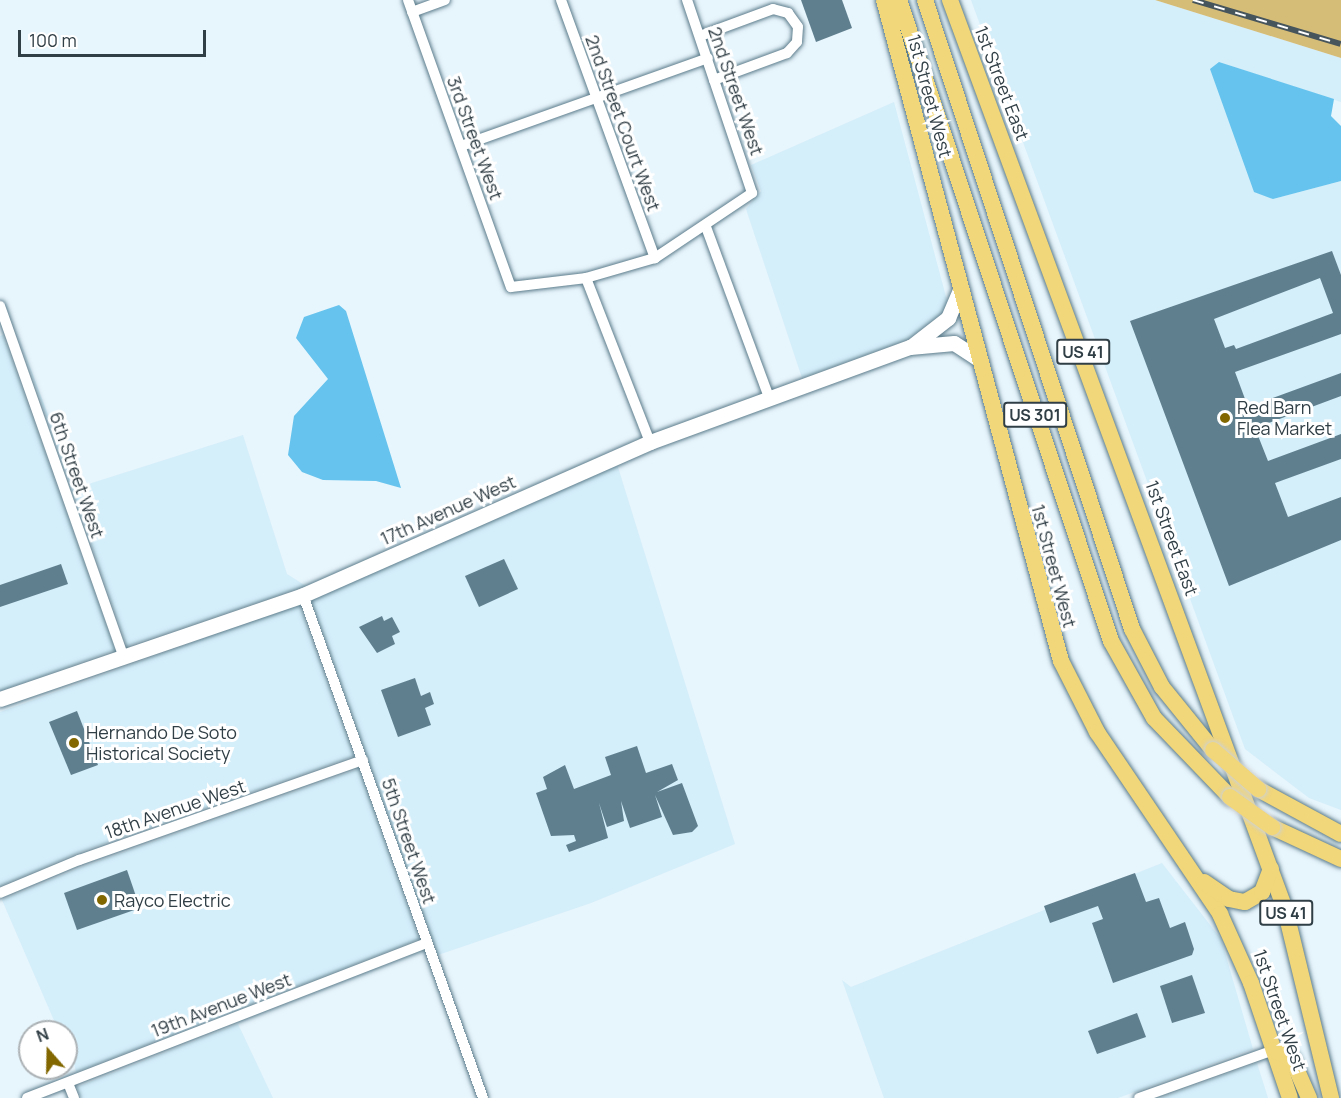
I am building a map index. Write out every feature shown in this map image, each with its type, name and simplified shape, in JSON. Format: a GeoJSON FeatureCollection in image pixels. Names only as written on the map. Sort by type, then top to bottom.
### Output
{"type":"FeatureCollection","features":[{"type":"Feature","properties":{"kind":"main road","name":"1st Street West"},"geometry":{"type":"LineString","coordinates":[[884,0],[1065,672],[1097,732],[1199,878],[1240,955],[1290,1098]]}},
{"type":"Feature","properties":{"kind":"main road","name":"1st Street West"},"geometry":{"type":"LineString","coordinates":[[899,0],[1111,640],[1154,718],[1230,797],[1272,827],[1341,859]]}},
{"type":"Feature","properties":{"kind":"main road","name":"1st Street West"},"geometry":{"type":"LineString","coordinates":[[925,0],[1132,629],[1162,687],[1213,750],[1258,789],[1341,834]]}},
{"type":"Feature","properties":{"kind":"main road","name":"1st Street East"},"geometry":{"type":"LineString","coordinates":[[950,0],[1271,869],[1298,950],[1331,1098]]}},
{"type":"Feature","properties":{"kind":"main road"},"geometry":{"type":"LineString","coordinates":[[1199,878],[1229,899],[1245,902],[1262,892],[1271,869]]}},
{"type":"Feature","properties":{"kind":"main road"},"geometry":{"type":"LineString","coordinates":[[1274,1050],[1292,1059],[1309,1098]]}},
{"type":"Feature","properties":{"kind":"street","name":"3rd Street West"},"geometry":{"type":"LineString","coordinates":[[408,0],[511,287],[586,278]]}},
{"type":"Feature","properties":{"kind":"street"},"geometry":{"type":"LineString","coordinates":[[412,12],[445,0]]}},
{"type":"Feature","properties":{"kind":"street","name":"2nd Street Court West"},"geometry":{"type":"LineString","coordinates":[[561,0],[655,258]]}},
{"type":"Feature","properties":{"kind":"street","name":"2nd Street West"},"geometry":{"type":"LineString","coordinates":[[687,0],[752,192],[706,227]]}},
{"type":"Feature","properties":{"kind":"street"},"geometry":{"type":"LineString","coordinates":[[700,36],[773,9],[788,13],[798,27],[796,42],[787,53],[714,80]]}},
{"type":"Feature","properties":{"kind":"street"},"geometry":{"type":"LineString","coordinates":[[461,146],[708,58]]}},
{"type":"Feature","properties":{"kind":"street"},"geometry":{"type":"LineString","coordinates":[[650,442],[586,278],[655,258],[706,227],[769,397]]}},
{"type":"Feature","properties":{"kind":"street","name":"17th Avenue West"},"geometry":{"type":"LineString","coordinates":[[910,347],[948,318],[961,288]]}},
{"type":"Feature","properties":{"kind":"street","name":"6th Street West"},"geometry":{"type":"LineString","coordinates":[[0,306],[123,655]]}},
{"type":"Feature","properties":{"kind":"street","name":"17th Avenue West"},"geometry":{"type":"LineString","coordinates":[[0,699],[303,595],[650,442],[910,347],[954,343],[979,359]]}},
{"type":"Feature","properties":{"kind":"street","name":"5th Street West"},"geometry":{"type":"LineString","coordinates":[[303,595],[483,1098]]}},
{"type":"Feature","properties":{"kind":"street","name":"18th Avenue West"},"geometry":{"type":"LineString","coordinates":[[0,893],[79,860],[363,760]]}},
{"type":"Feature","properties":{"kind":"street","name":"19th Avenue West"},"geometry":{"type":"LineString","coordinates":[[27,1098],[427,943]]}},
{"type":"Feature","properties":{"kind":"street"},"geometry":{"type":"LineString","coordinates":[[1139,1098],[1274,1050]]}},
{"type":"Feature","properties":{"kind":"street"},"geometry":{"type":"LineString","coordinates":[[68,1083],[74,1098]]}},
{"type":"Feature","properties":{"kind":"shaded area"},"geometry":{"type":"Polygon","coordinates":[[[971,0],[1155,0],[1341,58],[1341,102],[1219,62],[1273,199],[1341,181],[1341,810],[1309,798],[1245,749],[971,0]]]}},
{"type":"Feature","properties":{"kind":"shaded area"},"geometry":{"type":"Polygon","coordinates":[[[1155,0],[1341,0],[1341,58],[1155,0]]]}},
{"type":"Feature","properties":{"kind":"shaded area"},"geometry":{"type":"Polygon","coordinates":[[[894,102],[949,308],[907,340],[802,378],[746,209],[761,191],[751,165],[894,102]]]}},
{"type":"Feature","properties":{"kind":"shaded area"},"geometry":{"type":"Polygon","coordinates":[[[16,330],[76,488],[243,435],[287,574],[306,586],[127,646],[16,330]]]}},
{"type":"Feature","properties":{"kind":"shaded area"},"geometry":{"type":"Polygon","coordinates":[[[3,335],[115,650],[0,691],[0,336],[3,335]]]}},
{"type":"Feature","properties":{"kind":"shaded area"},"geometry":{"type":"Polygon","coordinates":[[[617,464],[735,844],[591,903],[438,955],[311,599],[617,464]]]}},
{"type":"Feature","properties":{"kind":"shaded area"},"geometry":{"type":"Polygon","coordinates":[[[299,604],[354,756],[77,853],[0,886],[0,712],[299,604]]]}},
{"type":"Feature","properties":{"kind":"shaded area"},"geometry":{"type":"Polygon","coordinates":[[[359,769],[419,939],[78,1071],[78,1020],[54,1020],[2,900],[82,867],[359,769]]]}},
{"type":"Feature","properties":{"kind":"shaded area"},"geometry":{"type":"Polygon","coordinates":[[[1162,863],[1221,939],[1253,1049],[1118,1098],[884,1098],[842,980],[851,987],[1162,863]]]}},
{"type":"Feature","properties":{"kind":"shaded area"},"geometry":{"type":"Polygon","coordinates":[[[238,1024],[273,1098],[81,1098],[77,1087],[238,1024]]]}},
{"type":"Feature","properties":{"kind":"shaded area"},"geometry":{"type":"Polygon","coordinates":[[[1257,1063],[1268,1098],[1161,1098],[1257,1063]]]}},
{"type":"Feature","properties":{"kind":"water"},"geometry":{"type":"Polygon","coordinates":[[[1219,62],[1334,99],[1331,116],[1341,126],[1341,181],[1273,199],[1254,192],[1210,69],[1219,62]]]}},
{"type":"Feature","properties":{"kind":"water"},"geometry":{"type":"Polygon","coordinates":[[[339,305],[346,311],[401,488],[376,481],[323,480],[302,472],[288,455],[294,416],[328,379],[296,338],[304,317],[339,305]]]}},
{"type":"Feature","properties":{"kind":"building"},"geometry":{"type":"Polygon","coordinates":[[[801,0],[842,0],[852,28],[816,42],[801,0]]]}},
{"type":"Feature","properties":{"kind":"building","name":"Red Barn Flea Market"},"geometry":{"type":"Polygon","coordinates":[[[1332,251],[1341,275],[1341,334],[1235,372],[1248,407],[1341,373],[1341,396],[1255,428],[1268,461],[1341,434],[1341,459],[1275,483],[1288,517],[1341,497],[1341,540],[1229,586],[1130,321],[1332,251]],[[1320,278],[1214,319],[1225,348],[1234,345],[1236,349],[1333,313],[1320,278]]]}},
{"type":"Feature","properties":{"kind":"building"},"geometry":{"type":"Polygon","coordinates":[[[504,559],[518,589],[479,607],[465,576],[504,559]]]}},
{"type":"Feature","properties":{"kind":"building"},"geometry":{"type":"Polygon","coordinates":[[[61,564],[68,584],[0,607],[0,585],[61,564]]]}},
{"type":"Feature","properties":{"kind":"building"},"geometry":{"type":"Polygon","coordinates":[[[382,616],[384,621],[392,617],[400,632],[392,636],[395,644],[377,653],[359,627],[382,616]]]}},
{"type":"Feature","properties":{"kind":"building"},"geometry":{"type":"Polygon","coordinates":[[[415,678],[421,696],[430,692],[434,704],[425,708],[431,725],[398,737],[381,690],[415,678]]]}},
{"type":"Feature","properties":{"kind":"building","name":"Hernando De Soto Historical Society"},"geometry":{"type":"Polygon","coordinates":[[[77,711],[98,765],[71,775],[49,722],[77,711]]]}},
{"type":"Feature","properties":{"kind":"building"},"geometry":{"type":"Polygon","coordinates":[[[637,746],[646,773],[672,764],[678,780],[657,792],[682,783],[698,826],[692,832],[673,835],[655,795],[662,817],[630,828],[621,801],[624,821],[607,827],[599,803],[608,838],[569,852],[566,845],[576,841],[574,835],[551,836],[536,793],[547,789],[543,777],[565,765],[574,789],[611,775],[605,757],[637,746]]]}},
{"type":"Feature","properties":{"kind":"building","name":"Rayco Electric"},"geometry":{"type":"Polygon","coordinates":[[[127,870],[140,908],[77,930],[64,893],[127,870]]]}},
{"type":"Feature","properties":{"kind":"building"},"geometry":{"type":"Polygon","coordinates":[[[1135,873],[1146,902],[1159,898],[1170,928],[1185,922],[1194,949],[1192,955],[1113,983],[1092,923],[1103,919],[1098,906],[1050,923],[1044,906],[1135,873]]]}},
{"type":"Feature","properties":{"kind":"building"},"geometry":{"type":"Polygon","coordinates":[[[1192,975],[1205,1013],[1172,1023],[1160,986],[1192,975]]]}},
{"type":"Feature","properties":{"kind":"building"},"geometry":{"type":"Polygon","coordinates":[[[1137,1013],[1146,1037],[1097,1054],[1088,1031],[1137,1013]]]}},
{"type":"Feature","properties":{"kind":"railway"},"geometry":{"type":"LineString","coordinates":[[1193,0],[1341,44]]}},
{"type":"Feature","properties":{"kind":"place","name":"Red Barn Flea Market"},"geometry":{"type":"Point","coordinates":[1225,418]}},
{"type":"Feature","properties":{"kind":"place","name":"Hernando De Soto Historical Society"},"geometry":{"type":"Point","coordinates":[74,743]}},
{"type":"Feature","properties":{"kind":"place","name":"Rayco Electric"},"geometry":{"type":"Point","coordinates":[102,900]}}]}
